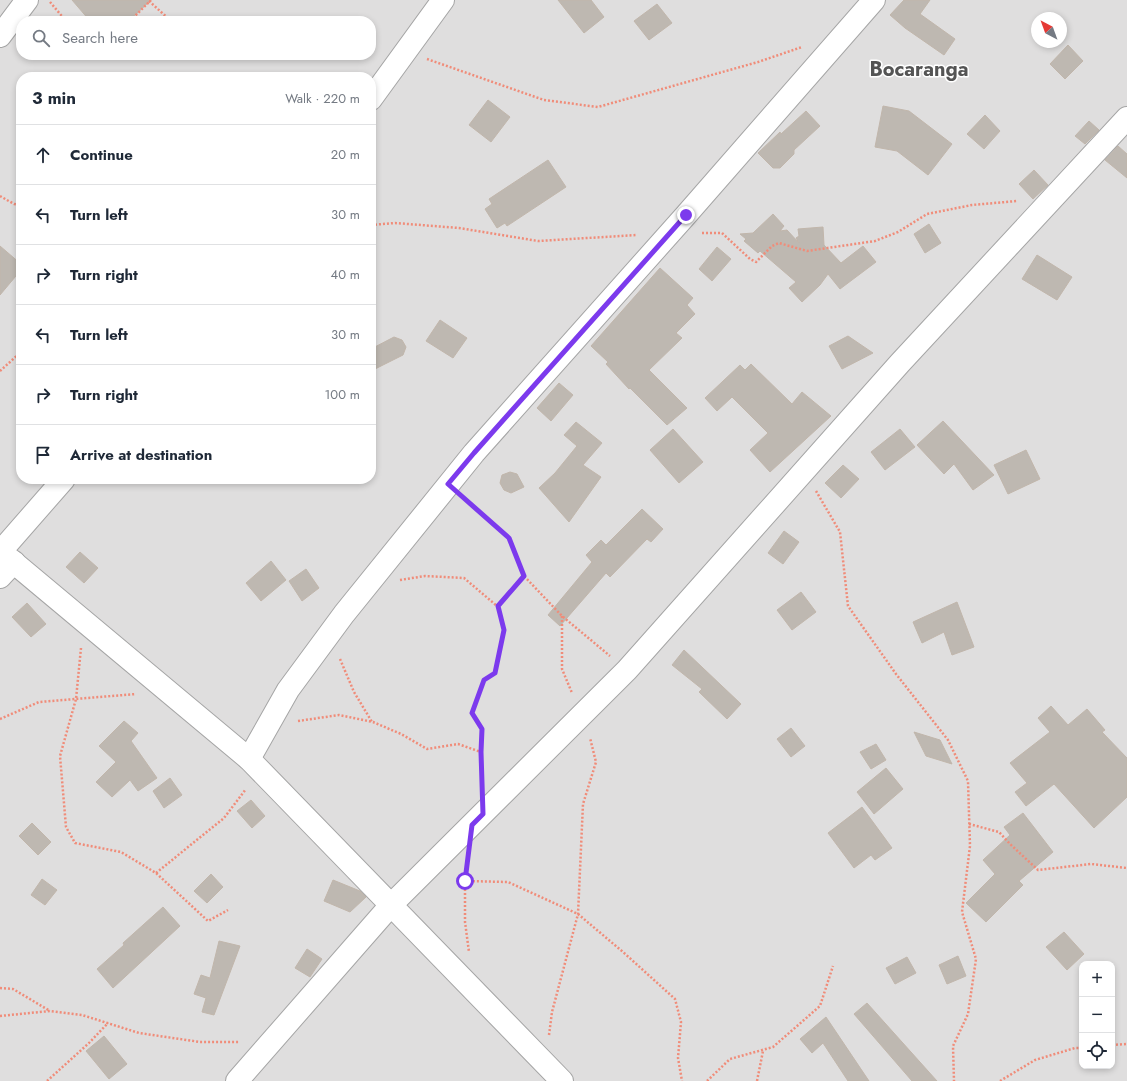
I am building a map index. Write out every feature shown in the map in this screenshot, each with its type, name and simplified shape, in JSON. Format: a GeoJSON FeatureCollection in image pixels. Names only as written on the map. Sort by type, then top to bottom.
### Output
{"type":"FeatureCollection","features":[{"type":"Feature","properties":{"kind":"street"},"geometry":{"type":"LineString","coordinates":[[0,36],[27,0]]}},
{"type":"Feature","properties":{"kind":"street"},"geometry":{"type":"LineString","coordinates":[[376,92],[443,0]]}},
{"type":"Feature","properties":{"kind":"street"},"geometry":{"type":"LineString","coordinates":[[249,758],[288,690],[366,586],[448,484],[874,0]]}},
{"type":"Feature","properties":{"kind":"street"},"geometry":{"type":"LineString","coordinates":[[237,1081],[391,905],[627,670],[900,363],[1127,118]]}},
{"type":"Feature","properties":{"kind":"street"},"geometry":{"type":"LineString","coordinates":[[60,484],[4,560],[83,620],[249,758],[562,1081]]}},
{"type":"Feature","properties":{"kind":"path"},"geometry":{"type":"LineString","coordinates":[[48,0],[62,16]]}},
{"type":"Feature","properties":{"kind":"path"},"geometry":{"type":"LineString","coordinates":[[135,16],[150,1],[166,16]]}},
{"type":"Feature","properties":{"kind":"path"},"geometry":{"type":"LineString","coordinates":[[403,55],[423,58],[544,100],[598,107],[758,62],[802,46]]}},
{"type":"Feature","properties":{"kind":"path"},"geometry":{"type":"LineString","coordinates":[[0,196],[16,204]]}},
{"type":"Feature","properties":{"kind":"path"},"geometry":{"type":"LineString","coordinates":[[376,225],[395,223],[459,228],[538,241],[670,233],[722,233],[750,259],[756,262],[772,246],[779,243],[807,251],[875,240],[898,232],[928,214],[972,206],[1053,198]]}},
{"type":"Feature","properties":{"kind":"path"},"geometry":{"type":"LineString","coordinates":[[0,372],[16,357]]}},
{"type":"Feature","properties":{"kind":"path"},"geometry":{"type":"LineString","coordinates":[[804,470],[840,532],[848,606],[896,674],[948,740],[968,781],[970,846],[962,912],[976,959],[968,1014],[953,1046],[954,1081]]}},
{"type":"Feature","properties":{"kind":"path"},"geometry":{"type":"LineString","coordinates":[[448,484],[509,538],[524,576],[562,616],[627,670]]}},
{"type":"Feature","properties":{"kind":"path"},"geometry":{"type":"LineString","coordinates":[[366,586],[425,576],[464,578],[498,606],[504,630],[495,673],[484,680],[472,713],[482,729],[481,752],[483,814]]}},
{"type":"Feature","properties":{"kind":"path"},"geometry":{"type":"LineString","coordinates":[[498,606],[524,576]]}},
{"type":"Feature","properties":{"kind":"path"},"geometry":{"type":"LineString","coordinates":[[545,1063],[552,1012],[578,914],[583,804],[596,762],[584,713],[570,690],[562,669],[562,616]]}},
{"type":"Feature","properties":{"kind":"path"},"geometry":{"type":"LineString","coordinates":[[83,620],[76,699],[60,756],[66,827],[75,843],[121,852],[156,873],[208,921],[228,910]]}},
{"type":"Feature","properties":{"kind":"path"},"geometry":{"type":"LineString","coordinates":[[329,634],[354,692],[373,722]]}},
{"type":"Feature","properties":{"kind":"path"},"geometry":{"type":"LineString","coordinates":[[0,718],[39,702],[168,691]]}},
{"type":"Feature","properties":{"kind":"path"},"geometry":{"type":"LineString","coordinates":[[268,725],[339,714],[373,722],[401,734],[427,749],[458,744],[481,752]]}},
{"type":"Feature","properties":{"kind":"path"},"geometry":{"type":"LineString","coordinates":[[156,873],[224,818],[246,790],[249,758]]}},
{"type":"Feature","properties":{"kind":"path"},"geometry":{"type":"LineString","coordinates":[[969,824],[999,832],[1038,870],[1091,864],[1127,868]]}},
{"type":"Feature","properties":{"kind":"path"},"geometry":{"type":"LineString","coordinates":[[468,860],[465,881],[465,922],[470,956]]}},
{"type":"Feature","properties":{"kind":"path"},"geometry":{"type":"LineString","coordinates":[[465,881],[508,882],[578,914],[675,999],[682,1022],[678,1058],[682,1081]]}},
{"type":"Feature","properties":{"kind":"path"},"geometry":{"type":"LineString","coordinates":[[707,1081],[730,1059],[773,1048],[820,1006],[833,966]]}},
{"type":"Feature","properties":{"kind":"path"},"geometry":{"type":"LineString","coordinates":[[0,988],[13,989],[50,1011]]}},
{"type":"Feature","properties":{"kind":"path"},"geometry":{"type":"LineString","coordinates":[[0,1016],[50,1011],[82,1015],[139,1033],[200,1042],[271,1042]]}},
{"type":"Feature","properties":{"kind":"path"},"geometry":{"type":"LineString","coordinates":[[47,1081],[89,1043],[108,1023]]}},
{"type":"Feature","properties":{"kind":"path"},"geometry":{"type":"LineString","coordinates":[[1115,1045],[1127,1044]]}},
{"type":"Feature","properties":{"kind":"path"},"geometry":{"type":"LineString","coordinates":[[1000,1081],[1035,1060],[1079,1048]]}},
{"type":"Feature","properties":{"kind":"path"},"geometry":{"type":"LineString","coordinates":[[757,1081],[763,1050]]}},
{"type":"Feature","properties":{"kind":"shaded area"},"geometry":{"type":"Polygon","coordinates":[[[0,0],[1127,0],[1127,1081],[0,1081],[0,0]]]}},
{"type":"Feature","properties":{"kind":"building"},"geometry":{"type":"Polygon","coordinates":[[[72,0],[151,0],[134,16],[86,16],[72,0]]]}},
{"type":"Feature","properties":{"kind":"building"},"geometry":{"type":"Polygon","coordinates":[[[558,0],[591,0],[604,17],[584,33],[558,0]]]}},
{"type":"Feature","properties":{"kind":"building"},"geometry":{"type":"Polygon","coordinates":[[[904,0],[930,0],[920,14],[955,39],[944,55],[905,28],[890,15],[904,0]]]}},
{"type":"Feature","properties":{"kind":"building"},"geometry":{"type":"Polygon","coordinates":[[[657,4],[672,23],[649,40],[634,21],[657,4]]]}},
{"type":"Feature","properties":{"kind":"building"},"geometry":{"type":"Polygon","coordinates":[[[1068,45],[1083,61],[1065,79],[1050,64],[1065,48],[1067,48],[1068,45]]]}},
{"type":"Feature","properties":{"kind":"building"},"geometry":{"type":"Polygon","coordinates":[[[488,100],[510,117],[491,142],[469,125],[488,100]]]}},
{"type":"Feature","properties":{"kind":"building"},"geometry":{"type":"Polygon","coordinates":[[[883,106],[909,111],[952,144],[928,175],[897,151],[875,147],[883,106]]]}},
{"type":"Feature","properties":{"kind":"building"},"geometry":{"type":"Polygon","coordinates":[[[806,111],[820,126],[794,150],[794,154],[780,168],[773,168],[758,153],[780,132],[781,134],[806,111]]]}},
{"type":"Feature","properties":{"kind":"building"},"geometry":{"type":"Polygon","coordinates":[[[985,115],[1000,131],[984,149],[967,134],[985,115]]]}},
{"type":"Feature","properties":{"kind":"building"},"geometry":{"type":"Polygon","coordinates":[[[1089,121],[1099,130],[1085,144],[1075,136],[1089,121]]]}},
{"type":"Feature","properties":{"kind":"building"},"geometry":{"type":"Polygon","coordinates":[[[1118,146],[1127,154],[1127,178],[1105,160],[1118,146]]]}},
{"type":"Feature","properties":{"kind":"building"},"geometry":{"type":"Polygon","coordinates":[[[548,160],[566,187],[507,226],[505,223],[497,228],[485,209],[492,204],[489,199],[548,160]]]}},
{"type":"Feature","properties":{"kind":"building"},"geometry":{"type":"Polygon","coordinates":[[[1034,170],[1048,185],[1033,199],[1019,184],[1034,170]]]}},
{"type":"Feature","properties":{"kind":"building"},"geometry":{"type":"Polygon","coordinates":[[[773,214],[784,226],[780,231],[787,230],[799,243],[796,238],[799,236],[798,229],[823,227],[824,245],[841,263],[863,246],[876,262],[840,289],[828,274],[820,285],[802,302],[789,288],[796,282],[760,251],[758,253],[744,241],[746,239],[740,234],[753,233],[773,214]]]}},
{"type":"Feature","properties":{"kind":"building"},"geometry":{"type":"Polygon","coordinates":[[[929,224],[941,243],[925,253],[914,234],[929,224]]]}},
{"type":"Feature","properties":{"kind":"building"},"geometry":{"type":"Polygon","coordinates":[[[0,246],[16,260],[16,276],[0,295],[0,246]]]}},
{"type":"Feature","properties":{"kind":"building"},"geometry":{"type":"Polygon","coordinates":[[[717,247],[731,259],[712,281],[699,269],[717,247]]]}},
{"type":"Feature","properties":{"kind":"building"},"geometry":{"type":"Polygon","coordinates":[[[1037,255],[1072,277],[1057,300],[1022,279],[1037,255]]]}},
{"type":"Feature","properties":{"kind":"building"},"geometry":{"type":"Polygon","coordinates":[[[660,268],[693,298],[687,305],[695,314],[676,333],[682,338],[649,370],[687,408],[667,425],[630,388],[629,389],[606,364],[608,362],[591,346],[660,268]]]}},
{"type":"Feature","properties":{"kind":"building"},"geometry":{"type":"Polygon","coordinates":[[[440,320],[467,338],[453,358],[426,341],[440,320]]]}},
{"type":"Feature","properties":{"kind":"building"},"geometry":{"type":"Polygon","coordinates":[[[848,336],[873,353],[842,369],[829,346],[848,336]]]}},
{"type":"Feature","properties":{"kind":"building"},"geometry":{"type":"Polygon","coordinates":[[[394,337],[402,340],[406,347],[403,355],[376,368],[376,346],[394,337]]]}},
{"type":"Feature","properties":{"kind":"building"},"geometry":{"type":"Polygon","coordinates":[[[751,364],[792,404],[802,392],[831,416],[770,472],[750,450],[768,433],[732,397],[717,411],[705,398],[740,365],[745,370],[751,364]]]}},
{"type":"Feature","properties":{"kind":"building"},"geometry":{"type":"Polygon","coordinates":[[[559,383],[573,395],[551,421],[537,408],[559,383]]]}},
{"type":"Feature","properties":{"kind":"building"},"geometry":{"type":"Polygon","coordinates":[[[943,421],[994,475],[973,490],[954,464],[944,474],[917,445],[943,421]]]}},
{"type":"Feature","properties":{"kind":"building"},"geometry":{"type":"Polygon","coordinates":[[[576,422],[602,443],[583,465],[601,477],[569,522],[539,488],[555,473],[577,446],[564,435],[576,422]]]}},
{"type":"Feature","properties":{"kind":"building"},"geometry":{"type":"Polygon","coordinates":[[[673,429],[703,462],[679,483],[650,450],[673,429]]]}},
{"type":"Feature","properties":{"kind":"building"},"geometry":{"type":"Polygon","coordinates":[[[900,429],[915,447],[885,470],[871,452],[900,429]]]}},
{"type":"Feature","properties":{"kind":"building"},"geometry":{"type":"Polygon","coordinates":[[[1026,450],[1040,479],[1008,494],[994,465],[1026,450]]]}},
{"type":"Feature","properties":{"kind":"building"},"geometry":{"type":"Polygon","coordinates":[[[843,465],[859,479],[841,498],[825,483],[843,465]]]}},
{"type":"Feature","properties":{"kind":"building"},"geometry":{"type":"Polygon","coordinates":[[[510,472],[517,474],[524,487],[511,493],[504,490],[500,483],[502,475],[510,472]]]}},
{"type":"Feature","properties":{"kind":"building"},"geometry":{"type":"Polygon","coordinates":[[[642,509],[663,529],[651,542],[647,539],[610,577],[606,573],[560,626],[548,615],[592,562],[586,555],[601,540],[606,545],[642,509]]]}},
{"type":"Feature","properties":{"kind":"building"},"geometry":{"type":"Polygon","coordinates":[[[784,531],[799,542],[783,564],[768,553],[784,531]]]}},
{"type":"Feature","properties":{"kind":"building"},"geometry":{"type":"Polygon","coordinates":[[[80,552],[98,568],[84,583],[66,567],[80,552]]]}},
{"type":"Feature","properties":{"kind":"building"},"geometry":{"type":"Polygon","coordinates":[[[271,561],[286,580],[261,601],[246,583],[271,561]]]}},
{"type":"Feature","properties":{"kind":"building"},"geometry":{"type":"Polygon","coordinates":[[[306,569],[319,588],[302,601],[289,581],[306,569]]]}},
{"type":"Feature","properties":{"kind":"building"},"geometry":{"type":"Polygon","coordinates":[[[801,592],[816,612],[792,630],[777,610],[801,592]]]}},
{"type":"Feature","properties":{"kind":"building"},"geometry":{"type":"Polygon","coordinates":[[[957,602],[974,647],[952,655],[944,632],[922,643],[913,622],[957,602]]]}},
{"type":"Feature","properties":{"kind":"building"},"geometry":{"type":"Polygon","coordinates":[[[27,603],[46,624],[31,637],[12,617],[27,603]]]}},
{"type":"Feature","properties":{"kind":"building"},"geometry":{"type":"Polygon","coordinates":[[[684,650],[741,704],[727,719],[699,692],[702,689],[672,665],[684,650]]]}},
{"type":"Feature","properties":{"kind":"building"},"geometry":{"type":"Polygon","coordinates":[[[1051,706],[1068,725],[1087,709],[1105,730],[1102,732],[1127,758],[1127,797],[1094,828],[1054,784],[1026,806],[1015,792],[1027,783],[1010,763],[1050,732],[1038,718],[1051,706]]]}},
{"type":"Feature","properties":{"kind":"building"},"geometry":{"type":"Polygon","coordinates":[[[124,721],[138,733],[131,741],[157,778],[138,791],[130,780],[112,797],[96,782],[116,762],[99,746],[124,721]]]}},
{"type":"Feature","properties":{"kind":"building"},"geometry":{"type":"Polygon","coordinates":[[[791,728],[805,746],[791,757],[777,739],[791,728]]]}},
{"type":"Feature","properties":{"kind":"building"},"geometry":{"type":"Polygon","coordinates":[[[914,732],[940,740],[952,764],[926,756],[914,732]]]}},
{"type":"Feature","properties":{"kind":"building"},"geometry":{"type":"Polygon","coordinates":[[[876,744],[886,760],[871,769],[860,752],[876,744]]]}},
{"type":"Feature","properties":{"kind":"building"},"geometry":{"type":"Polygon","coordinates":[[[886,768],[903,789],[874,814],[857,792],[886,768]]]}},
{"type":"Feature","properties":{"kind":"building"},"geometry":{"type":"Polygon","coordinates":[[[170,778],[182,795],[164,808],[153,791],[170,778]]]}},
{"type":"Feature","properties":{"kind":"building"},"geometry":{"type":"Polygon","coordinates":[[[251,800],[265,816],[252,828],[237,811],[251,800]]]}},
{"type":"Feature","properties":{"kind":"building"},"geometry":{"type":"Polygon","coordinates":[[[862,807],[892,848],[875,860],[871,855],[854,868],[828,833],[862,807]]]}},
{"type":"Feature","properties":{"kind":"building"},"geometry":{"type":"Polygon","coordinates":[[[1023,813],[1053,852],[1019,881],[1023,885],[986,922],[966,903],[995,874],[983,860],[1010,835],[1004,827],[1023,813]]]}},
{"type":"Feature","properties":{"kind":"building"},"geometry":{"type":"Polygon","coordinates":[[[32,823],[51,842],[38,855],[19,836],[32,823]]]}},
{"type":"Feature","properties":{"kind":"building"},"geometry":{"type":"Polygon","coordinates":[[[211,874],[223,887],[207,903],[194,891],[211,874]]]}},
{"type":"Feature","properties":{"kind":"building"},"geometry":{"type":"Polygon","coordinates":[[[42,879],[57,890],[45,905],[31,895],[42,879]]]}},
{"type":"Feature","properties":{"kind":"building"},"geometry":{"type":"Polygon","coordinates":[[[333,880],[360,891],[366,897],[350,912],[324,901],[333,880]]]}},
{"type":"Feature","properties":{"kind":"building"},"geometry":{"type":"Polygon","coordinates":[[[163,907],[180,926],[113,988],[97,969],[163,907]]]}},
{"type":"Feature","properties":{"kind":"building"},"geometry":{"type":"Polygon","coordinates":[[[1064,932],[1084,954],[1067,970],[1046,947],[1064,932]]]}},
{"type":"Feature","properties":{"kind":"building"},"geometry":{"type":"Polygon","coordinates":[[[219,941],[240,946],[214,1015],[202,1012],[206,998],[194,994],[201,975],[210,978],[219,941]]]}},
{"type":"Feature","properties":{"kind":"building"},"geometry":{"type":"Polygon","coordinates":[[[307,949],[322,959],[310,977],[295,968],[307,949]]]}},
{"type":"Feature","properties":{"kind":"building"},"geometry":{"type":"Polygon","coordinates":[[[958,956],[966,976],[947,984],[939,965],[958,956]]]}},
{"type":"Feature","properties":{"kind":"building"},"geometry":{"type":"Polygon","coordinates":[[[907,957],[916,973],[895,984],[886,968],[907,957]]]}},
{"type":"Feature","properties":{"kind":"building"},"geometry":{"type":"Polygon","coordinates":[[[867,1003],[937,1081],[912,1081],[854,1014],[867,1003]]]}},
{"type":"Feature","properties":{"kind":"building"},"geometry":{"type":"Polygon","coordinates":[[[826,1017],[869,1081],[848,1081],[823,1043],[812,1053],[800,1039],[826,1017]]]}},
{"type":"Feature","properties":{"kind":"building"},"geometry":{"type":"Polygon","coordinates":[[[104,1036],[127,1064],[109,1079],[86,1051],[104,1036]]]}},
{"type":"Feature","properties":{"kind":"district","name":"Bocaranga"},"geometry":{"type":"Point","coordinates":[919,69]}},
{"type":"Feature","properties":{"kind":"route"},"geometry":{"type":"LineString","coordinates":[[465,881],[472,825],[483,814],[481,752],[482,729],[472,713],[484,680],[495,673],[504,630],[498,606],[524,576],[509,538],[448,484],[686,215]]}}]}
